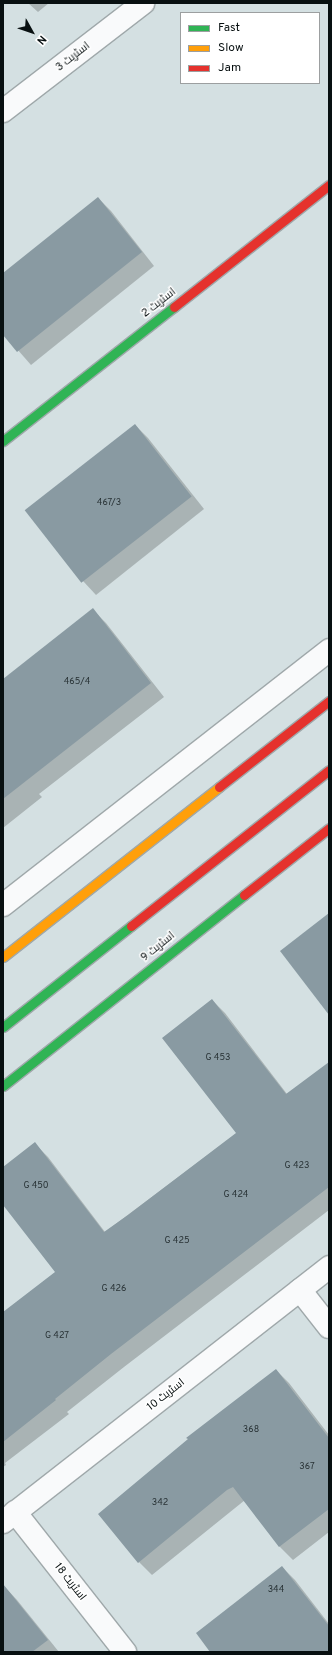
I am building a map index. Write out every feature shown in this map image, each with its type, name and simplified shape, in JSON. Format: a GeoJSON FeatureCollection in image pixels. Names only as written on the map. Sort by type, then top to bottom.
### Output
{"type":"FeatureCollection","features":[{"type":"Feature","properties":{"kind":"street","name":"اسٹریٹ 3"},"geometry":{"type":"LineString","coordinates":[[3,111],[143,3]]}},
{"type":"Feature","properties":{"kind":"street","name":"اسٹریٹ 2"},"geometry":{"type":"LineString","coordinates":[[3,440],[329,185]]}},
{"type":"Feature","properties":{"kind":"street"},"geometry":{"type":"LineString","coordinates":[[3,905],[329,650]]}},
{"type":"Feature","properties":{"kind":"street"},"geometry":{"type":"LineString","coordinates":[[3,957],[329,701]]}},
{"type":"Feature","properties":{"kind":"street"},"geometry":{"type":"LineString","coordinates":[[3,1027],[329,770]]}},
{"type":"Feature","properties":{"kind":"street","name":"اسٹریٹ 9"},"geometry":{"type":"LineString","coordinates":[[3,1086],[329,828]]}},
{"type":"Feature","properties":{"kind":"street","name":"اسٹریٹ 10"},"geometry":{"type":"LineString","coordinates":[[9,1517],[329,1267]]}},
{"type":"Feature","properties":{"kind":"street"},"geometry":{"type":"LineString","coordinates":[[300,1290],[329,1327]]}},
{"type":"Feature","properties":{"kind":"street","name":"اسٹریٹ 18"},"geometry":{"type":"LineString","coordinates":[[9,1517],[125,1652]]}},
{"type":"Feature","properties":{"kind":"building"},"geometry":{"type":"Polygon","coordinates":[[[98,197],[142,252],[17,352],[3,335],[3,273],[98,197]]]}},
{"type":"Feature","properties":{"kind":"building"},"geometry":{"type":"Polygon","coordinates":[[[135,424],[192,496],[81,583],[25,510],[135,424]]]}},
{"type":"Feature","properties":{"kind":"building"},"geometry":{"type":"Polygon","coordinates":[[[93,608],[151,683],[3,799],[3,679],[93,608]]]}},
{"type":"Feature","properties":{"kind":"building"},"geometry":{"type":"Polygon","coordinates":[[[329,913],[329,1015],[280,951],[329,913]]]}},
{"type":"Feature","properties":{"kind":"building"},"geometry":{"type":"Polygon","coordinates":[[[212,999],[286,1094],[329,1062],[329,1187],[111,1354],[3,1442],[3,1312],[55,1272],[3,1205],[3,1167],[35,1142],[104,1232],[236,1133],[162,1038],[212,999]]]}},
{"type":"Feature","properties":{"kind":"building"},"geometry":{"type":"Polygon","coordinates":[[[276,1369],[329,1438],[329,1509],[279,1547],[233,1487],[227,1490],[138,1563],[98,1514],[188,1439],[186,1438],[276,1369]]]}},
{"type":"Feature","properties":{"kind":"building"},"geometry":{"type":"Polygon","coordinates":[[[282,1566],[329,1626],[329,1652],[210,1652],[196,1633],[282,1566]]]}},
{"type":"Feature","properties":{"kind":"building"},"geometry":{"type":"Polygon","coordinates":[[[3,1584],[48,1640],[32,1652],[3,1652],[3,1584]]]}},
{"type":"Feature","properties":{"kind":"traffic: fast"},"geometry":{"type":"LineString","coordinates":[[3,441],[174,307]]}},
{"type":"Feature","properties":{"kind":"traffic: fast"},"geometry":{"type":"LineString","coordinates":[[3,1086],[244,895]]}},
{"type":"Feature","properties":{"kind":"traffic: fast"},"geometry":{"type":"LineString","coordinates":[[3,1027],[131,926]]}},
{"type":"Feature","properties":{"kind":"traffic: slow"},"geometry":{"type":"LineString","coordinates":[[3,957],[219,787]]}},
{"type":"Feature","properties":{"kind":"traffic: jam"},"geometry":{"type":"LineString","coordinates":[[174,307],[329,185]]}},
{"type":"Feature","properties":{"kind":"traffic: jam"},"geometry":{"type":"LineString","coordinates":[[219,787],[329,701]]}},
{"type":"Feature","properties":{"kind":"traffic: jam"},"geometry":{"type":"LineString","coordinates":[[131,926],[329,770]]}},
{"type":"Feature","properties":{"kind":"traffic: jam"},"geometry":{"type":"LineString","coordinates":[[244,895],[329,828]]}}]}
